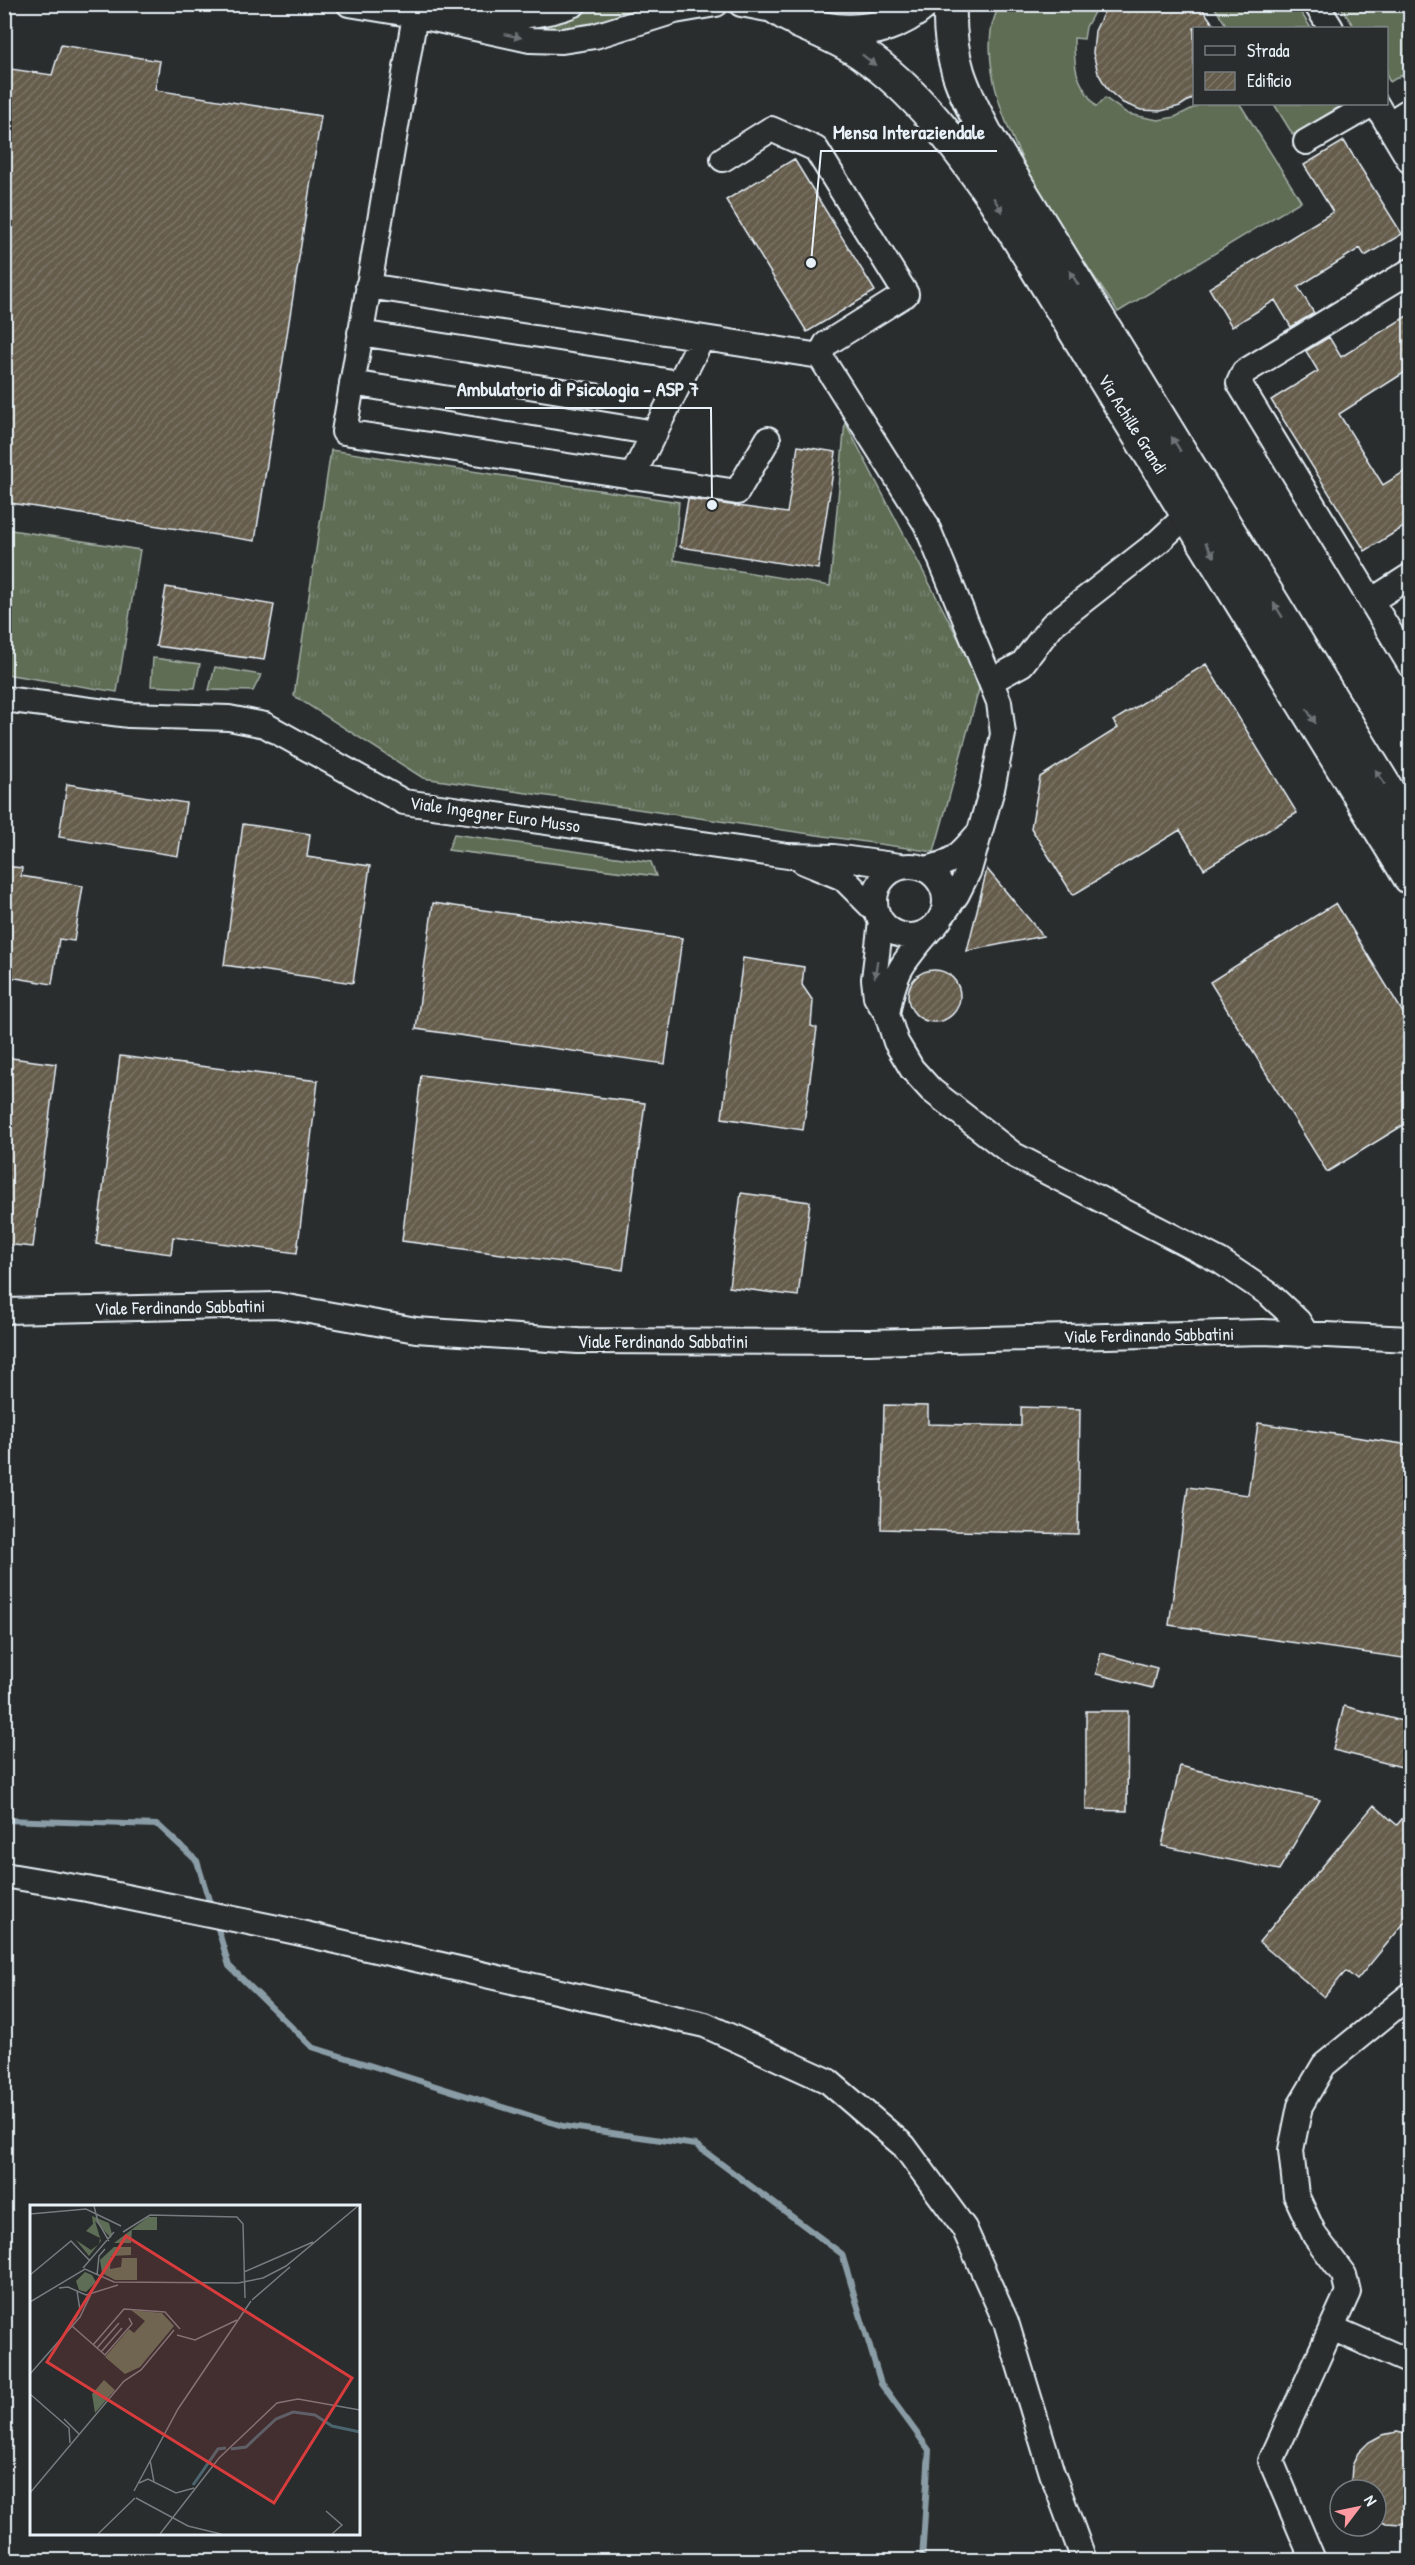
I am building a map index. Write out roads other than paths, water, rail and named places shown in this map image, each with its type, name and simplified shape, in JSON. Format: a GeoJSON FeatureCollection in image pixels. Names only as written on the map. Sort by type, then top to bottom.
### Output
{"type":"FeatureCollection","features":[{"type":"Feature","properties":{"kind":"main road"},"geometry":{"type":"LineString","coordinates":[[783,12],[823,29],[840,31],[873,28],[897,21],[923,4]]}},
{"type":"Feature","properties":{"kind":"main road","name":"Via Achille Grandi"},"geometry":{"type":"LineString","coordinates":[[950,4],[952,58],[967,98],[987,136],[1410,826]]}},
{"type":"Feature","properties":{"kind":"main road","name":"Via Achille Grandi"},"geometry":{"type":"LineString","coordinates":[[783,12],[834,37],[862,54],[895,80],[931,117],[966,159],[1000,209],[1410,878]]}},
{"type":"Feature","properties":{"kind":"street"},"geometry":{"type":"LineString","coordinates":[[349,4],[415,15],[530,40],[562,41],[595,36],[675,11],[716,4]]}},
{"type":"Feature","properties":{"kind":"street"},"geometry":{"type":"LineString","coordinates":[[415,15],[510,16],[542,13],[574,4]]}},
{"type":"Feature","properties":{"kind":"street"},"geometry":{"type":"LineString","coordinates":[[741,4],[783,12]]}},
{"type":"Feature","properties":{"kind":"street"},"geometry":{"type":"LineString","coordinates":[[1316,4],[1330,27]]}},
{"type":"Feature","properties":{"kind":"street"},"geometry":{"type":"LineString","coordinates":[[415,15],[344,432],[737,492],[768,439]]}},
{"type":"Feature","properties":{"kind":"street"},"geometry":{"type":"LineString","coordinates":[[1379,110],[1410,161]]}},
{"type":"Feature","properties":{"kind":"street"},"geometry":{"type":"LineString","coordinates":[[1306,142],[1379,110],[1410,110]]}},
{"type":"Feature","properties":{"kind":"street"},"geometry":{"type":"LineString","coordinates":[[723,159],[771,129],[816,149],[906,294],[826,344],[820,356]]}},
{"type":"Feature","properties":{"kind":"street"},"geometry":{"type":"LineString","coordinates":[[1410,272],[1244,372],[1239,383],[1410,665]]}},
{"type":"Feature","properties":{"kind":"street"},"geometry":{"type":"LineString","coordinates":[[368,286],[820,356],[926,524],[999,702],[1003,734],[992,789],[969,870],[957,894],[905,958],[896,975],[887,1014]]}},
{"type":"Feature","properties":{"kind":"street"},"geometry":{"type":"LineString","coordinates":[[360,333],[679,383]]}},
{"type":"Feature","properties":{"kind":"street"},"geometry":{"type":"LineString","coordinates":[[632,477],[702,338]]}},
{"type":"Feature","properties":{"kind":"street"},"geometry":{"type":"LineString","coordinates":[[352,384],[654,433]]}},
{"type":"Feature","properties":{"kind":"street"},"geometry":{"type":"LineString","coordinates":[[991,681],[1022,664],[1052,625],[1158,542],[1188,514]]}},
{"type":"Feature","properties":{"kind":"street"},"geometry":{"type":"LineString","coordinates":[[1371,601],[1410,576]]}},
{"type":"Feature","properties":{"kind":"street","name":"Viale Ingegner Euro Musso"},"geometry":{"type":"LineString","coordinates":[[4,699],[129,715],[229,718],[265,725],[404,802],[788,856]]}},
{"type":"Feature","properties":{"kind":"street"},"geometry":{"type":"LineString","coordinates":[[788,856],[834,857],[900,866],[911,865],[927,869],[945,865],[960,855],[978,834]]}},
{"type":"Feature","properties":{"kind":"street"},"geometry":{"type":"LineString","coordinates":[[788,856],[843,878],[888,929],[909,936],[920,935],[937,921],[945,893],[941,883],[927,869]]}},
{"type":"Feature","properties":{"kind":"street"},"geometry":{"type":"LineString","coordinates":[[900,866],[890,871],[877,889],[875,900],[878,916],[874,979],[876,997],[887,1014],[896,1042],[912,1069],[931,1090],[1014,1155],[1220,1261],[1269,1294],[1316,1335],[1410,1339]]}},
{"type":"Feature","properties":{"kind":"street","name":"Viale Ferdinando Sabbatini"},"geometry":{"type":"LineString","coordinates":[[4,1311],[276,1305],[416,1330],[578,1341],[869,1342],[1263,1332],[1316,1335]]}},
{"type":"Feature","properties":{"kind":"street"},"geometry":{"type":"LineString","coordinates":[[1316,1335],[1410,1322]]}},
{"type":"Feature","properties":{"kind":"street"},"geometry":{"type":"LineString","coordinates":[[4,1875],[87,1889],[292,1931],[705,2025],[828,2081],[904,2146],[964,2228],[1006,2322],[1052,2473],[1084,2560]]}},
{"type":"Feature","properties":{"kind":"street"},"geometry":{"type":"LineString","coordinates":[[1313,2560],[1271,2461],[1348,2292],[1344,2275],[1316,2236],[1296,2195],[1291,2150],[1300,2106],[1324,2065],[1410,1995]]}},
{"type":"Feature","properties":{"kind":"street"},"geometry":{"type":"LineString","coordinates":[[1332,2328],[1410,2362]]}},
{"type":"Feature","properties":{"kind":"waterway"},"geometry":{"type":"LineString","coordinates":[[4,1820],[158,1825],[197,1861],[212,1910]]}},
{"type":"Feature","properties":{"kind":"waterway"},"geometry":{"type":"LineString","coordinates":[[216,1922],[229,1966],[312,2047],[563,2126],[696,2145],[842,2254],[881,2384],[929,2450],[922,2560]]}},
{"type":"Feature","properties":{"kind":"place","name":"Mensa Interaziendale"},"geometry":{"type":"Point","coordinates":[811,263]}},
{"type":"Feature","properties":{"kind":"place","name":"Ambulatorio di Psicologia - ASP 7"},"geometry":{"type":"Point","coordinates":[712,505]}}]}
